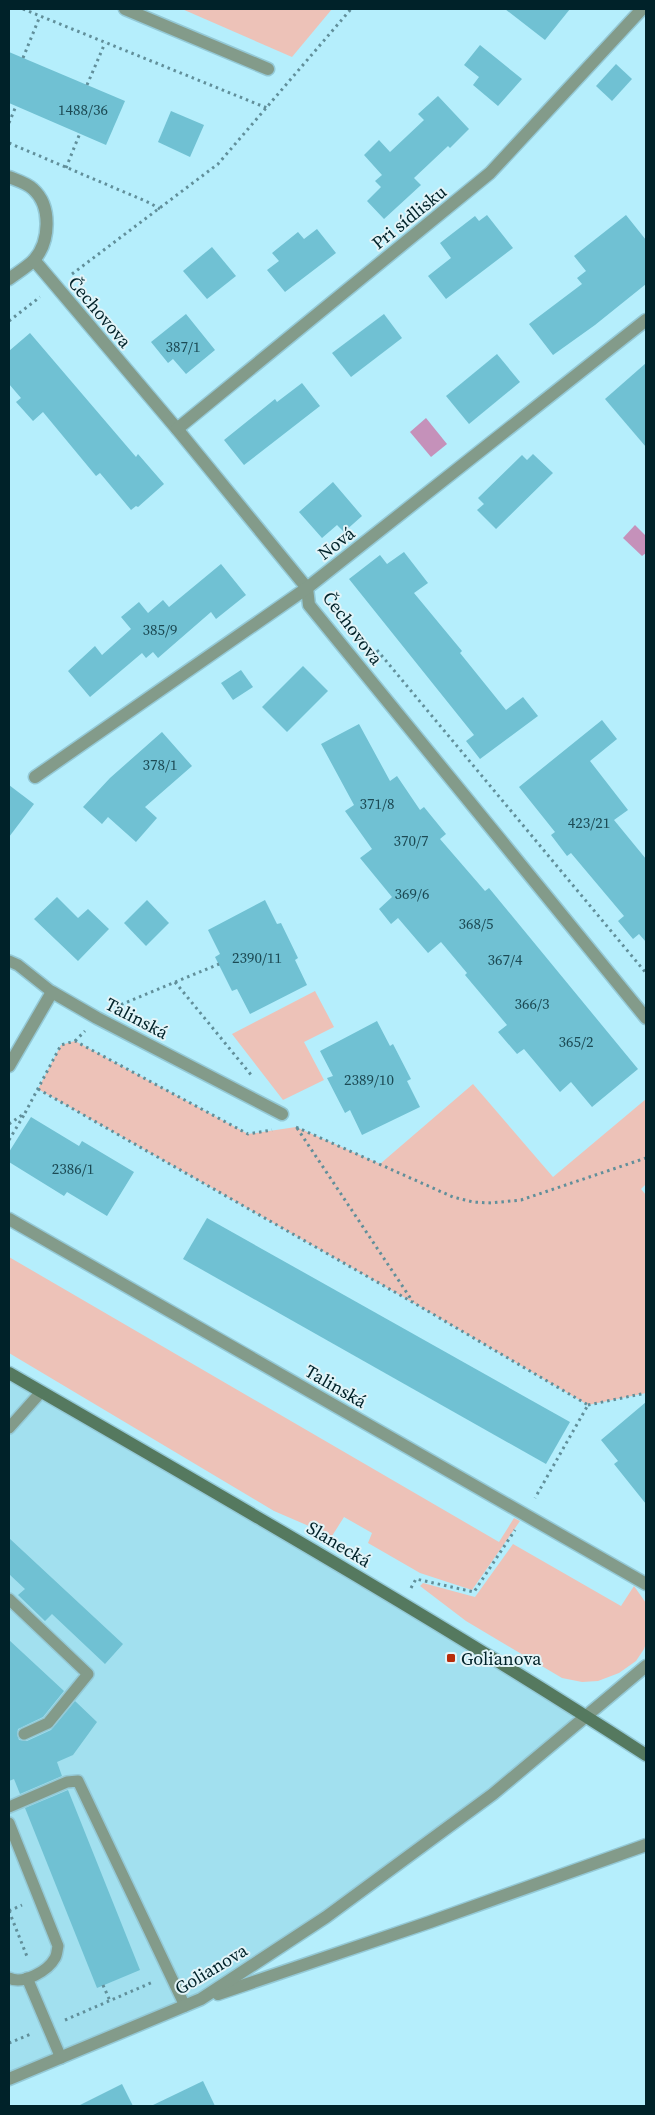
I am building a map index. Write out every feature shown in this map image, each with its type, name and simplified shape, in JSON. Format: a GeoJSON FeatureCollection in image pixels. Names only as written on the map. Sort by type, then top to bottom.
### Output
{"type":"FeatureCollection","features":[{"type":"Feature","properties":{"kind":"main road","name":"Slanecká"},"geometry":{"type":"LineString","coordinates":[[9,1373],[160,1458],[386,1593],[646,1755]]}},
{"type":"Feature","properties":{"kind":"street"},"geometry":{"type":"LineString","coordinates":[[125,9],[268,69]]}},
{"type":"Feature","properties":{"kind":"street","name":"Pri sídlisku"},"geometry":{"type":"LineString","coordinates":[[177,429],[490,173],[642,9]]}},
{"type":"Feature","properties":{"kind":"street"},"geometry":{"type":"LineString","coordinates":[[9,177],[33,189],[46,207],[47,223],[43,244],[34,260],[9,278]]}},
{"type":"Feature","properties":{"kind":"street","name":"Čechovova"},"geometry":{"type":"LineString","coordinates":[[34,260],[177,429],[307,588],[310,605],[316,613],[646,1018]]}},
{"type":"Feature","properties":{"kind":"street","name":"Nová"},"geometry":{"type":"LineString","coordinates":[[36,777],[307,588],[646,320]]}},
{"type":"Feature","properties":{"kind":"street"},"geometry":{"type":"LineString","coordinates":[[9,1066],[52,992]]}},
{"type":"Feature","properties":{"kind":"street","name":"Talinská"},"geometry":{"type":"LineString","coordinates":[[52,992],[97,1018],[282,1114]]}},
{"type":"Feature","properties":{"kind":"street","name":"Talinská"},"geometry":{"type":"LineString","coordinates":[[9,1219],[646,1584]]}},
{"type":"Feature","properties":{"kind":"street","name":"Golianova"},"geometry":{"type":"LineString","coordinates":[[9,2079],[201,1999],[326,1917],[493,1794],[646,1666]]}},
{"type":"Feature","properties":{"kind":"street"},"geometry":{"type":"LineString","coordinates":[[201,1999],[430,1922],[646,1845]]}},
{"type":"Feature","properties":{"kind":"lane"},"geometry":{"type":"LineString","coordinates":[[9,961],[18,965],[52,992]]}},
{"type":"Feature","properties":{"kind":"lane"},"geometry":{"type":"LineString","coordinates":[[9,1428],[41,1392]]}},
{"type":"Feature","properties":{"kind":"lane"},"geometry":{"type":"LineString","coordinates":[[9,1599],[88,1674],[48,1723],[24,1734]]}},
{"type":"Feature","properties":{"kind":"lane"},"geometry":{"type":"LineString","coordinates":[[9,1808],[67,1782],[78,1781],[184,2006]]}},
{"type":"Feature","properties":{"kind":"lane"},"geometry":{"type":"LineString","coordinates":[[9,1823],[58,1946],[56,1958],[46,1970],[31,1976],[12,1980],[9,1978]]}},
{"type":"Feature","properties":{"kind":"lane"},"geometry":{"type":"LineString","coordinates":[[31,1976],[48,2027],[61,2058]]}},
{"type":"Feature","properties":{"kind":"path"},"geometry":{"type":"LineString","coordinates":[[23,9],[267,108]]}},
{"type":"Feature","properties":{"kind":"path"},"geometry":{"type":"LineString","coordinates":[[9,321],[218,164],[351,9]]}},
{"type":"Feature","properties":{"kind":"path"},"geometry":{"type":"LineString","coordinates":[[23,58],[40,16]]}},
{"type":"Feature","properties":{"kind":"path"},"geometry":{"type":"LineString","coordinates":[[87,85],[104,43]]}},
{"type":"Feature","properties":{"kind":"path"},"geometry":{"type":"LineString","coordinates":[[9,123],[16,106]]}},
{"type":"Feature","properties":{"kind":"path"},"geometry":{"type":"LineString","coordinates":[[66,168],[80,133]]}},
{"type":"Feature","properties":{"kind":"path"},"geometry":{"type":"LineString","coordinates":[[9,143],[160,209]]}},
{"type":"Feature","properties":{"kind":"path"},"geometry":{"type":"LineString","coordinates":[[377,650],[646,973]]}},
{"type":"Feature","properties":{"kind":"path"},"geometry":{"type":"LineString","coordinates":[[9,1140],[61,1045],[75,1041],[97,1018],[119,1004],[219,964]]}},
{"type":"Feature","properties":{"kind":"path"},"geometry":{"type":"LineString","coordinates":[[175,982],[253,1077]]}},
{"type":"Feature","properties":{"kind":"path"},"geometry":{"type":"LineString","coordinates":[[75,1041],[248,1134],[277,1130]]}},
{"type":"Feature","properties":{"kind":"path"},"geometry":{"type":"LineString","coordinates":[[38,1089],[414,1303],[588,1405],[646,1393]]}},
{"type":"Feature","properties":{"kind":"path"},"geometry":{"type":"LineString","coordinates":[[9,1124],[25,1113]]}},
{"type":"Feature","properties":{"kind":"path"},"geometry":{"type":"LineString","coordinates":[[282,1114],[296,1127],[414,1303]]}},
{"type":"Feature","properties":{"kind":"path"},"geometry":{"type":"LineString","coordinates":[[286,1128],[296,1127],[453,1197],[473,1202],[491,1203],[521,1200],[646,1158]]}},
{"type":"Feature","properties":{"kind":"path"},"geometry":{"type":"LineString","coordinates":[[416,1579],[474,1592],[525,1514],[588,1405]]}},
{"type":"Feature","properties":{"kind":"path"},"geometry":{"type":"LineString","coordinates":[[534,1498],[543,1503]]}},
{"type":"Feature","properties":{"kind":"path"},"geometry":{"type":"LineString","coordinates":[[9,1911],[31,1976]]}},
{"type":"Feature","properties":{"kind":"path"},"geometry":{"type":"LineString","coordinates":[[9,2043],[170,1975]]}},
{"type":"Feature","properties":{"kind":"path"},"geometry":{"type":"LineString","coordinates":[[103,1985],[110,2001]]}},
{"type":"Feature","properties":{"kind":"shaded area"},"geometry":{"type":"Polygon","coordinates":[[[182,9],[332,9],[292,57],[182,9]]]}},
{"type":"Feature","properties":{"kind":"shaded area"},"geometry":{"type":"Polygon","coordinates":[[[426,418],[447,444],[431,457],[410,432],[426,418]]]}},
{"type":"Feature","properties":{"kind":"shaded area"},"geometry":{"type":"Polygon","coordinates":[[[635,525],[646,536],[646,553],[642,556],[623,538],[635,525]]]}},
{"type":"Feature","properties":{"kind":"shaded area"},"geometry":{"type":"Polygon","coordinates":[[[315,991],[334,1027],[304,1042],[324,1080],[283,1100],[232,1034],[315,991]]]}},
{"type":"Feature","properties":{"kind":"shaded area"},"geometry":{"type":"Polygon","coordinates":[[[75,1041],[248,1134],[296,1127],[380,1164],[473,1084],[553,1177],[646,1099],[646,1184],[641,1189],[646,1195],[646,1393],[588,1405],[414,1303],[38,1089],[61,1045],[75,1041]]]}},
{"type":"Feature","properties":{"kind":"shaded area"},"geometry":{"type":"Polygon","coordinates":[[[9,1257],[499,1542],[514,1518],[520,1521],[472,1590],[420,1573],[368,1543],[372,1533],[344,1517],[332,1536],[274,1511],[9,1353],[9,1257]]]}},
{"type":"Feature","properties":{"kind":"shaded area"},"geometry":{"type":"Polygon","coordinates":[[[9,1373],[586,1716],[493,1794],[201,1999],[9,2079],[9,1373]]]}},
{"type":"Feature","properties":{"kind":"shaded area"},"geometry":{"type":"Polygon","coordinates":[[[513,1544],[621,1606],[634,1586],[646,1603],[646,1643],[636,1661],[619,1673],[598,1681],[582,1682],[562,1678],[466,1621],[420,1586],[423,1583],[475,1597],[513,1544]]]}},
{"type":"Feature","properties":{"kind":"building"},"geometry":{"type":"Polygon","coordinates":[[[505,9],[570,9],[545,40],[505,9]]]}},
{"type":"Feature","properties":{"kind":"building"},"geometry":{"type":"Polygon","coordinates":[[[480,45],[522,79],[498,106],[473,85],[479,77],[464,65],[480,45]]]}},
{"type":"Feature","properties":{"kind":"building"},"geometry":{"type":"Polygon","coordinates":[[[9,52],[125,101],[106,145],[9,103],[9,52]]]}},
{"type":"Feature","properties":{"kind":"building"},"geometry":{"type":"Polygon","coordinates":[[[616,64],[632,79],[612,101],[596,86],[616,64]]]}},
{"type":"Feature","properties":{"kind":"building"},"geometry":{"type":"Polygon","coordinates":[[[438,96],[469,129],[450,148],[448,146],[414,178],[421,185],[384,219],[367,201],[381,187],[375,181],[382,175],[364,155],[379,140],[390,152],[424,120],[418,114],[438,96]]]}},
{"type":"Feature","properties":{"kind":"building"},"geometry":{"type":"Polygon","coordinates":[[[171,111],[204,125],[190,157],[158,142],[171,111]]]}},
{"type":"Feature","properties":{"kind":"building"},"geometry":{"type":"Polygon","coordinates":[[[487,215],[513,248],[446,299],[428,276],[451,258],[440,243],[475,216],[479,221],[487,215]]]}},
{"type":"Feature","properties":{"kind":"building"},"geometry":{"type":"Polygon","coordinates":[[[626,215],[646,240],[646,284],[595,325],[553,355],[529,324],[582,284],[577,278],[586,271],[574,256],[626,215]]]}},
{"type":"Feature","properties":{"kind":"building"},"geometry":{"type":"Polygon","coordinates":[[[317,229],[336,253],[285,292],[267,270],[279,261],[272,253],[298,232],[304,239],[317,229]]]}},
{"type":"Feature","properties":{"kind":"building"},"geometry":{"type":"Polygon","coordinates":[[[212,247],[236,276],[207,299],[183,271],[212,247]]]}},
{"type":"Feature","properties":{"kind":"building"},"geometry":{"type":"Polygon","coordinates":[[[186,314],[215,350],[186,374],[173,359],[168,363],[151,342],[186,314]]]}},
{"type":"Feature","properties":{"kind":"building"},"geometry":{"type":"Polygon","coordinates":[[[384,314],[402,338],[351,377],[332,353],[384,314]]]}},
{"type":"Feature","properties":{"kind":"building"},"geometry":{"type":"Polygon","coordinates":[[[30,333],[136,457],[138,454],[164,484],[138,507],[136,506],[131,510],[100,473],[96,476],[43,412],[33,421],[16,402],[21,398],[9,384],[9,351],[30,333]]]}},
{"type":"Feature","properties":{"kind":"building"},"geometry":{"type":"Polygon","coordinates":[[[497,354],[520,382],[469,424],[446,396],[497,354]]]}},
{"type":"Feature","properties":{"kind":"building"},"geometry":{"type":"Polygon","coordinates":[[[646,363],[646,447],[605,399],[646,363]]]}},
{"type":"Feature","properties":{"kind":"building"},"geometry":{"type":"Polygon","coordinates":[[[302,383],[320,406],[244,465],[224,440],[275,399],[277,402],[302,383]]]}},
{"type":"Feature","properties":{"kind":"building"},"geometry":{"type":"Polygon","coordinates":[[[533,454],[553,473],[496,529],[477,510],[484,504],[478,498],[522,455],[527,460],[533,454]]]}},
{"type":"Feature","properties":{"kind":"building"},"geometry":{"type":"Polygon","coordinates":[[[333,482],[362,516],[344,532],[337,525],[322,538],[299,512],[333,482]]]}},
{"type":"Feature","properties":{"kind":"building"},"geometry":{"type":"Polygon","coordinates":[[[404,552],[428,583],[414,593],[462,651],[460,653],[506,710],[523,697],[538,716],[480,759],[466,741],[474,735],[349,579],[380,555],[387,564],[404,552]]]}},
{"type":"Feature","properties":{"kind":"building"},"geometry":{"type":"Polygon","coordinates":[[[221,564],[246,595],[216,619],[211,612],[158,658],[153,652],[146,658],[142,653],[90,697],[68,671],[95,646],[102,655],[131,629],[121,617],[139,602],[148,613],[163,600],[169,607],[221,564]]]}},
{"type":"Feature","properties":{"kind":"building"},"geometry":{"type":"Polygon","coordinates":[[[303,666],[328,691],[287,732],[262,707],[303,666]]]}},
{"type":"Feature","properties":{"kind":"building"},"geometry":{"type":"Polygon","coordinates":[[[241,670],[253,687],[233,700],[221,683],[241,670]]]}},
{"type":"Feature","properties":{"kind":"building"},"geometry":{"type":"Polygon","coordinates":[[[602,720],[617,739],[590,761],[628,810],[614,820],[646,859],[646,942],[639,934],[633,939],[618,921],[624,916],[571,853],[567,856],[551,835],[555,832],[519,787],[602,720]]]}},
{"type":"Feature","properties":{"kind":"building"},"geometry":{"type":"Polygon","coordinates":[[[359,724],[390,781],[397,776],[420,810],[424,807],[446,834],[440,839],[485,891],[489,888],[638,1069],[592,1107],[571,1082],[560,1092],[524,1049],[517,1054],[498,1032],[507,1025],[465,975],[467,973],[441,942],[428,953],[398,918],[391,924],[379,909],[392,897],[360,858],[372,849],[345,811],[354,805],[321,744],[359,724]]]}},
{"type":"Feature","properties":{"kind":"building"},"geometry":{"type":"Polygon","coordinates":[[[162,732],[192,766],[145,807],[157,818],[136,842],[108,817],[102,824],[83,807],[110,778],[162,732]]]}},
{"type":"Feature","properties":{"kind":"building"},"geometry":{"type":"Polygon","coordinates":[[[9,785],[34,804],[9,837],[9,785]]]}},
{"type":"Feature","properties":{"kind":"building"},"geometry":{"type":"Polygon","coordinates":[[[57,897],[78,918],[88,909],[109,929],[78,961],[34,919],[57,897]]]}},
{"type":"Feature","properties":{"kind":"building"},"geometry":{"type":"Polygon","coordinates":[[[147,900],[169,923],[146,946],[124,923],[147,900]]]}},
{"type":"Feature","properties":{"kind":"building"},"geometry":{"type":"Polygon","coordinates":[[[265,900],[277,924],[281,923],[298,958],[295,960],[307,985],[250,1014],[237,989],[232,991],[215,957],[220,954],[208,930],[265,900]]]}},
{"type":"Feature","properties":{"kind":"building"},"geometry":{"type":"Polygon","coordinates":[[[377,1021],[390,1046],[393,1044],[411,1079],[407,1081],[420,1107],[362,1135],[350,1110],[345,1113],[327,1078],[333,1076],[320,1051],[377,1021]]]}},
{"type":"Feature","properties":{"kind":"building"},"geometry":{"type":"Polygon","coordinates":[[[31,1117],[79,1146],[82,1141],[134,1172],[107,1216],[67,1192],[64,1196],[9,1162],[9,1152],[31,1117]]]}},
{"type":"Feature","properties":{"kind":"building"},"geometry":{"type":"Polygon","coordinates":[[[207,1218],[570,1422],[546,1464],[183,1259],[207,1218]]]}},
{"type":"Feature","properties":{"kind":"building"},"geometry":{"type":"Polygon","coordinates":[[[646,1402],[646,1504],[614,1464],[618,1461],[601,1440],[646,1402]]]}},
{"type":"Feature","properties":{"kind":"building"},"geometry":{"type":"Polygon","coordinates":[[[9,1538],[123,1644],[105,1664],[52,1614],[45,1621],[18,1595],[25,1589],[9,1574],[9,1538]]]}},
{"type":"Feature","properties":{"kind":"building"},"geometry":{"type":"Polygon","coordinates":[[[9,1640],[64,1691],[43,1717],[18,1729],[19,1740],[27,1741],[51,1730],[75,1701],[97,1722],[73,1755],[57,1762],[62,1776],[20,1794],[14,1779],[9,1781],[9,1640]]]}},
{"type":"Feature","properties":{"kind":"building"},"geometry":{"type":"Polygon","coordinates":[[[68,1790],[140,1970],[97,1988],[25,1808],[68,1790]]]}},
{"type":"Feature","properties":{"kind":"building"},"geometry":{"type":"Polygon","coordinates":[[[203,2081],[215,2106],[151,2106],[203,2081]]]}},
{"type":"Feature","properties":{"kind":"building"},"geometry":{"type":"Polygon","coordinates":[[[122,2084],[133,2106],[78,2106],[122,2084]]]}},
{"type":"Feature","properties":{"kind":"place","name":"Golianova"},"geometry":{"type":"Point","coordinates":[451,1658]}}]}
